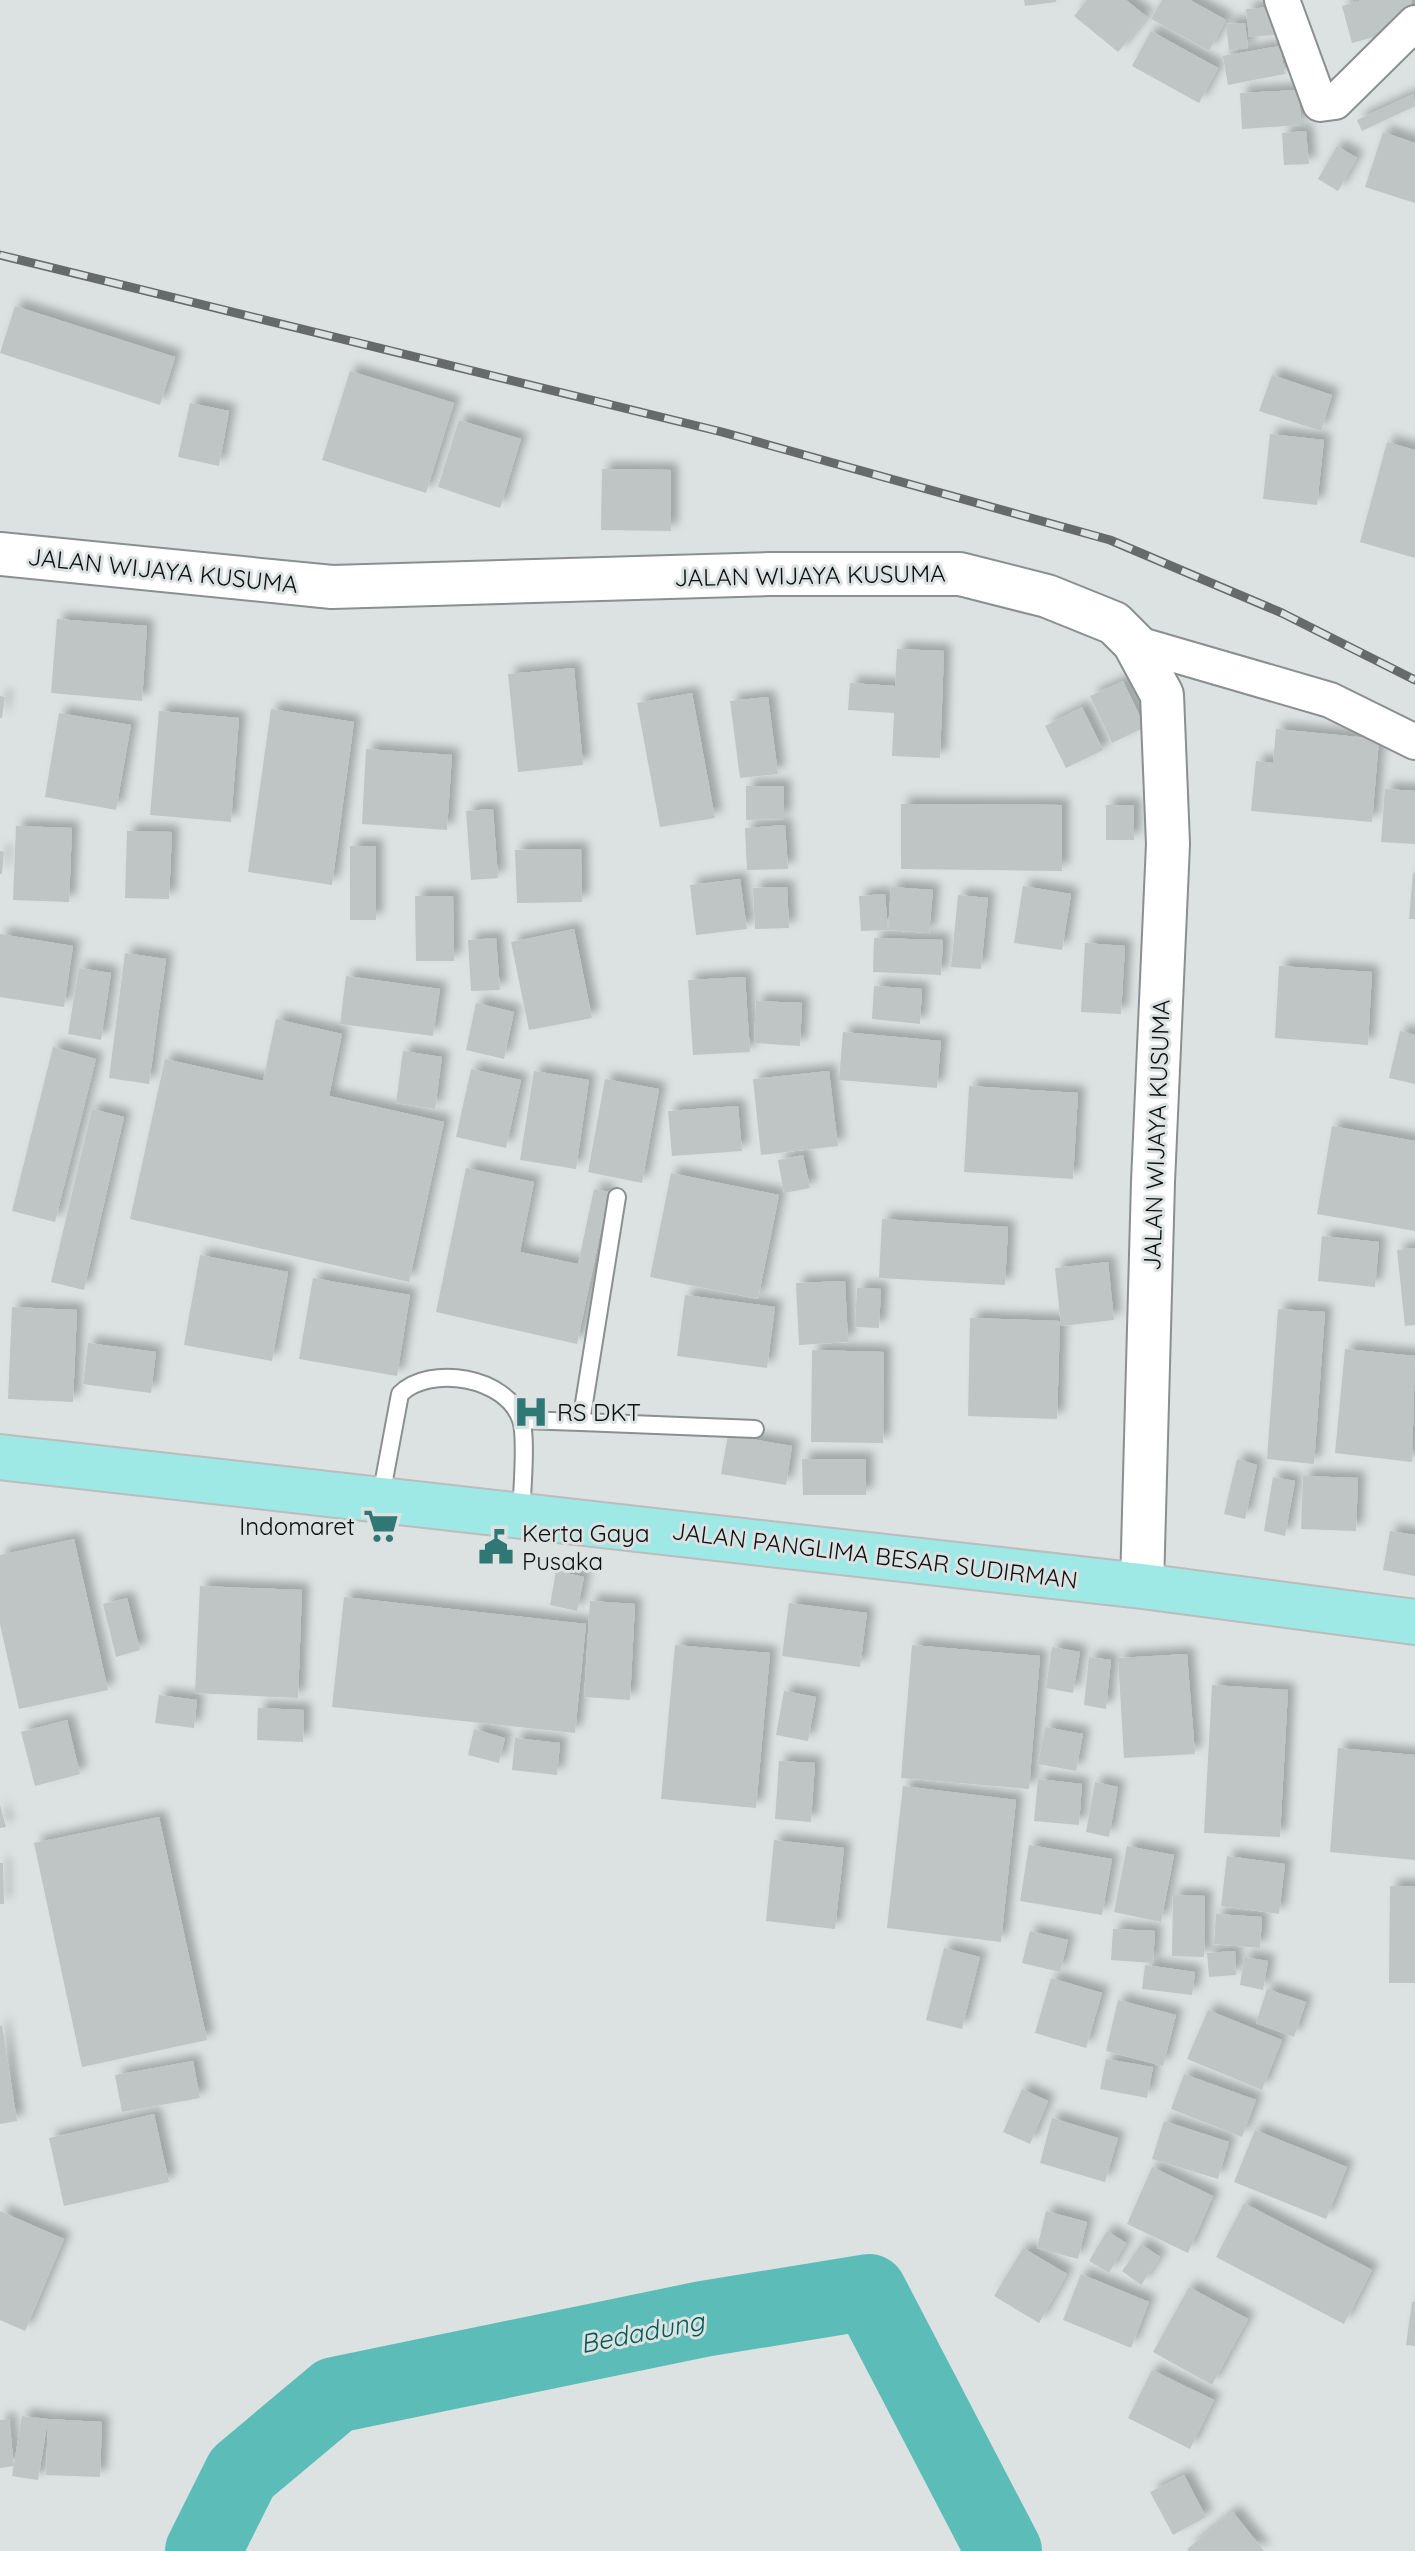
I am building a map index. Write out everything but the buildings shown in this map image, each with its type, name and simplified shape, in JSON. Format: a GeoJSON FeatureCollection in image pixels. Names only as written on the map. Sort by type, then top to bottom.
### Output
{"type":"FeatureCollection","features":[{"type":"Feature","properties":{"kind":"main road","name":"JALAN PANGLIMA BESAR SUDIRMAN"},"geometry":{"type":"LineString","coordinates":[[0,1457],[1142,1586],[1415,1622]]}},
{"type":"Feature","properties":{"kind":"street"},"geometry":{"type":"LineString","coordinates":[[1282,0],[1320,104],[1335,102],[1415,23]]}},
{"type":"Feature","properties":{"kind":"street","name":"JALAN WIJAYA KUSUMA"},"geometry":{"type":"LineString","coordinates":[[0,554],[332,587],[770,574],[960,574],[1047,596],[1114,623],[1134,643],[1162,695],[1168,844],[1152,1198],[1142,1586]]}},
{"type":"Feature","properties":{"kind":"street"},"geometry":{"type":"LineString","coordinates":[[1134,643],[1330,700],[1415,742]]}},
{"type":"Feature","properties":{"kind":"lane"},"geometry":{"type":"LineString","coordinates":[[581,1422],[617,1197]]}},
{"type":"Feature","properties":{"kind":"lane"},"geometry":{"type":"LineString","coordinates":[[381,1498],[400,1394],[410,1384],[425,1377],[466,1378],[497,1394],[521,1420],[521,1514]]}},
{"type":"Feature","properties":{"kind":"lane"},"geometry":{"type":"LineString","coordinates":[[521,1420],[755,1429]]}},
{"type":"Feature","properties":{"kind":"waterway","name":"Bedadung"},"geometry":{"type":"LineString","coordinates":[[203,2551],[242,2473],[335,2395],[703,2319],[869,2292],[1004,2551]]}},
{"type":"Feature","properties":{"kind":"railway"},"geometry":{"type":"LineString","coordinates":[[0,255],[722,432],[1110,540],[1282,613],[1415,680]]}},
{"type":"Feature","properties":{"kind":"place","name":"RS DKT"},"geometry":{"type":"Point","coordinates":[531,1412]}},
{"type":"Feature","properties":{"kind":"place","name":"Indomaret"},"geometry":{"type":"Point","coordinates":[381,1526]}},
{"type":"Feature","properties":{"kind":"place","name":"Kerta Gaya Pusaka"},"geometry":{"type":"Point","coordinates":[496,1547]}}]}
